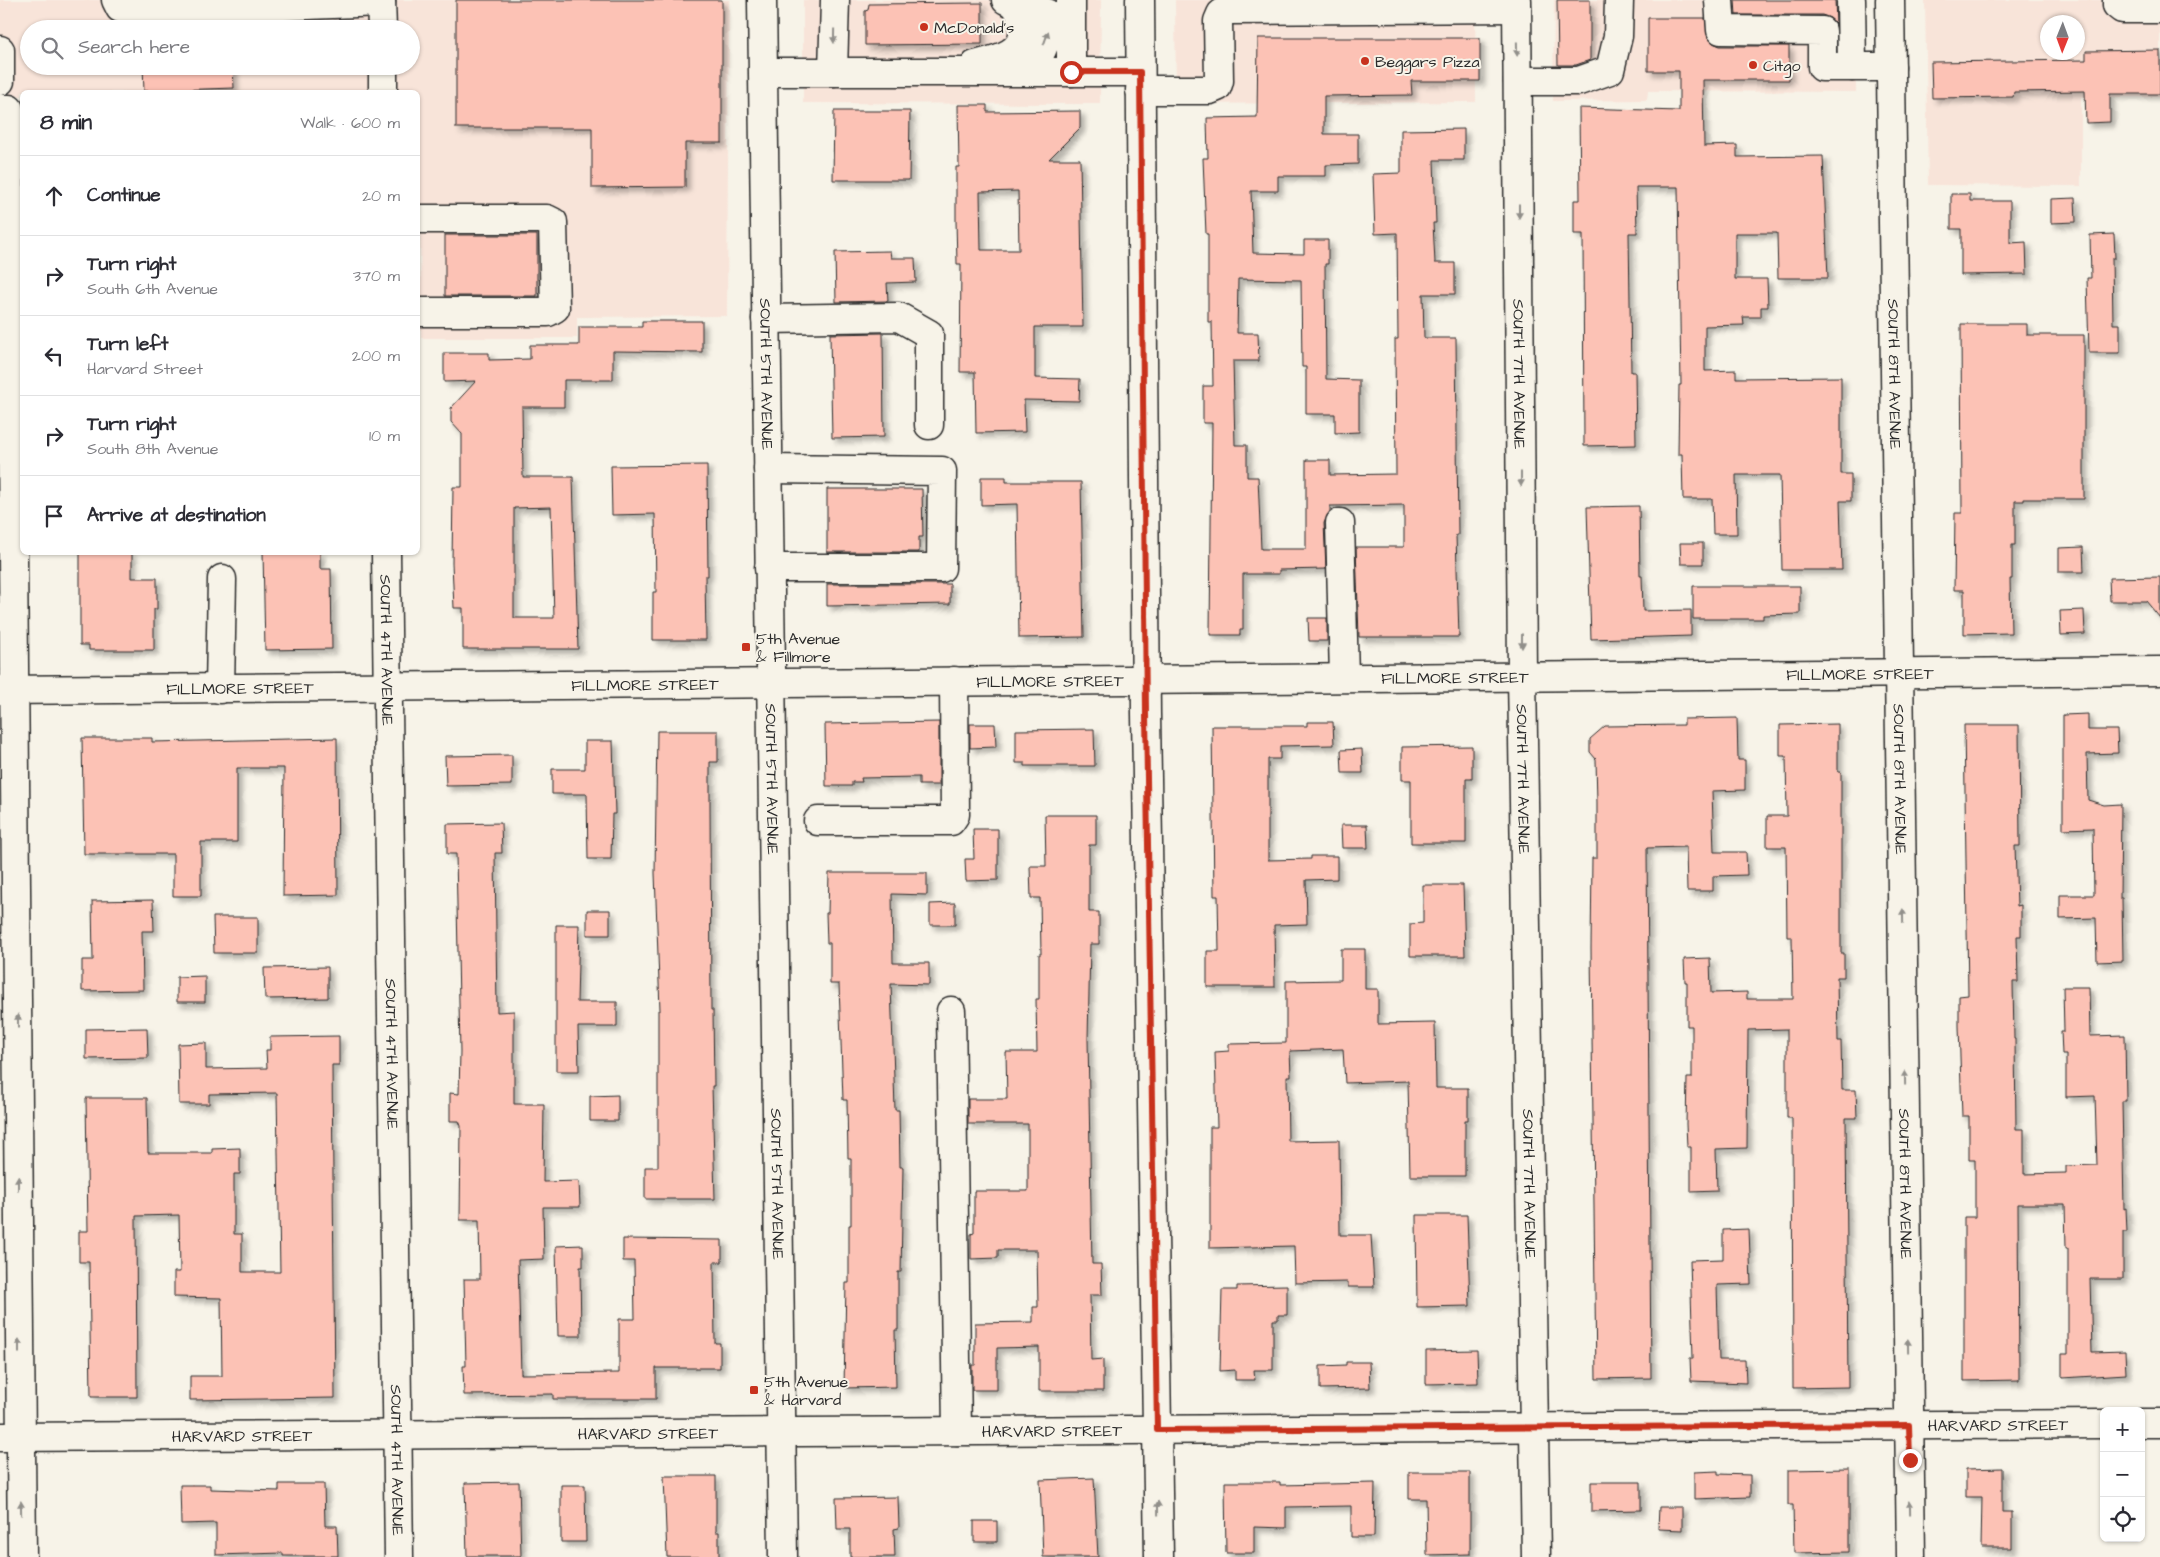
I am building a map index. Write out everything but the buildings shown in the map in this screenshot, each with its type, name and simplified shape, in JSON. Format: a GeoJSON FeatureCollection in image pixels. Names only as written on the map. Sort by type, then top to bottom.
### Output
{"type":"FeatureCollection","features":[{"type":"Feature","properties":{"kind":"street"},"geometry":{"type":"LineString","coordinates":[[116,0],[120,8],[134,12],[381,1],[382,20]]}},
{"type":"Feature","properties":{"kind":"street","name":"SOUTH 5TH AVENUE"},"geometry":{"type":"LineString","coordinates":[[762,0],[782,1557]]}},
{"type":"Feature","properties":{"kind":"street"},"geometry":{"type":"LineString","coordinates":[[833,72],[835,0]]}},
{"type":"Feature","properties":{"kind":"street"},"geometry":{"type":"LineString","coordinates":[[1070,0],[1071,72]]}},
{"type":"Feature","properties":{"kind":"street"},"geometry":{"type":"LineString","coordinates":[[1140,0],[1146,679],[1159,1557]]}},
{"type":"Feature","properties":{"kind":"street"},"geometry":{"type":"LineString","coordinates":[[1518,81],[1579,80],[1610,70],[1618,36],[1619,0]]}},
{"type":"Feature","properties":{"kind":"street"},"geometry":{"type":"LineString","coordinates":[[1720,0],[1721,30],[1852,31]]}},
{"type":"Feature","properties":{"kind":"street"},"geometry":{"type":"LineString","coordinates":[[1851,0],[1852,67]]}},
{"type":"Feature","properties":{"kind":"street","name":"SOUTH 8TH AVENUE"},"geometry":{"type":"LineString","coordinates":[[1890,0],[1911,1557]]}},
{"type":"Feature","properties":{"kind":"street"},"geometry":{"type":"LineString","coordinates":[[2117,0],[2117,5],[2122,9],[2160,9]]}},
{"type":"Feature","properties":{"kind":"street"},"geometry":{"type":"LineString","coordinates":[[949,72],[1006,56],[1018,46],[1024,28],[1011,2]]}},
{"type":"Feature","properties":{"kind":"street"},"geometry":{"type":"LineString","coordinates":[[764,72],[1071,72],[1140,74],[1210,90],[1217,86],[1219,81],[1218,21],[1221,14],[1227,10],[1517,4]]}},
{"type":"Feature","properties":{"kind":"street","name":"SOUTH 7TH AVENUE"},"geometry":{"type":"LineString","coordinates":[[1517,4],[1522,675],[1536,1557]]}},
{"type":"Feature","properties":{"kind":"street"},"geometry":{"type":"LineString","coordinates":[[1822,30],[1822,67],[1891,67]]}},
{"type":"Feature","properties":{"kind":"street"},"geometry":{"type":"LineString","coordinates":[[0,50],[0,81]]}},
{"type":"Feature","properties":{"kind":"street"},"geometry":{"type":"LineString","coordinates":[[4,109],[10,1437],[22,1557]]}},
{"type":"Feature","properties":{"kind":"street"},"geometry":{"type":"LineString","coordinates":[[420,219],[547,219],[553,222],[555,308],[548,312],[420,312]]}},
{"type":"Feature","properties":{"kind":"street"},"geometry":{"type":"LineString","coordinates":[[766,319],[899,317],[930,334],[929,425]]}},
{"type":"Feature","properties":{"kind":"street"},"geometry":{"type":"LineString","coordinates":[[768,469],[942,471],[941,568],[769,568]]}},
{"type":"Feature","properties":{"kind":"street"},"geometry":{"type":"LineString","coordinates":[[1340,523],[1344,677]]}},
{"type":"Feature","properties":{"kind":"street","name":"SOUTH 4TH AVENUE"},"geometry":{"type":"LineString","coordinates":[[386,555],[399,1557]]}},
{"type":"Feature","properties":{"kind":"street"},"geometry":{"type":"LineString","coordinates":[[220,689],[222,579]]}},
{"type":"Feature","properties":{"kind":"street","name":"FILLMORE STREET"},"geometry":{"type":"LineString","coordinates":[[8,690],[388,688],[1522,675],[2160,671]]}},
{"type":"Feature","properties":{"kind":"street"},"geometry":{"type":"LineString","coordinates":[[818,821],[951,821],[955,815],[954,681]]}},
{"type":"Feature","properties":{"kind":"street"},"geometry":{"type":"LineString","coordinates":[[951,1011],[957,1431]]}},
{"type":"Feature","properties":{"kind":"street"},"geometry":{"type":"LineString","coordinates":[[2145,1423],[2160,1423]]}},
{"type":"Feature","properties":{"kind":"street","name":"HARVARD STREET"},"geometry":{"type":"LineString","coordinates":[[10,1437],[2100,1424]]}},
{"type":"Feature","properties":{"kind":"shaded area"},"geometry":{"type":"Polygon","coordinates":[[[0,0],[729,0],[727,316],[577,317],[577,338],[421,338],[420,90],[20,90],[20,96],[0,96],[0,0]]]}},
{"type":"Feature","properties":{"kind":"shaded area"},"geometry":{"type":"Polygon","coordinates":[[[803,0],[1101,0],[1100,104],[803,103],[803,0]]]}},
{"type":"Feature","properties":{"kind":"shaded area"},"geometry":{"type":"Polygon","coordinates":[[[1175,0],[1475,0],[1476,102],[1176,104],[1175,0]]]}},
{"type":"Feature","properties":{"kind":"shaded area"},"geometry":{"type":"Polygon","coordinates":[[[1554,0],[1855,0],[1856,92],[1648,91],[1647,100],[1553,101],[1554,0]]]}},
{"type":"Feature","properties":{"kind":"shaded area"},"geometry":{"type":"Polygon","coordinates":[[[1925,0],[2160,0],[2160,97],[2081,97],[2081,186],[1928,185],[1925,0]]]}},
{"type":"Feature","properties":{"kind":"place","name":"McDonald's"},"geometry":{"type":"Point","coordinates":[924,27]}},
{"type":"Feature","properties":{"kind":"place","name":"Beggars Pizza"},"geometry":{"type":"Point","coordinates":[1365,61]}},
{"type":"Feature","properties":{"kind":"place","name":"Citgo"},"geometry":{"type":"Point","coordinates":[1753,65]}},
{"type":"Feature","properties":{"kind":"place","name":"5th Avenue & Fillmore"},"geometry":{"type":"Point","coordinates":[746,647]}},
{"type":"Feature","properties":{"kind":"place","name":"5th Avenue & Harvard"},"geometry":{"type":"Point","coordinates":[754,1390]}},
{"type":"Feature","properties":{"kind":"route"},"geometry":{"type":"LineString","coordinates":[[1071,72],[1140,72],[1146,714],[1157,1430],[1909,1425],[1910,1460]]}}]}
